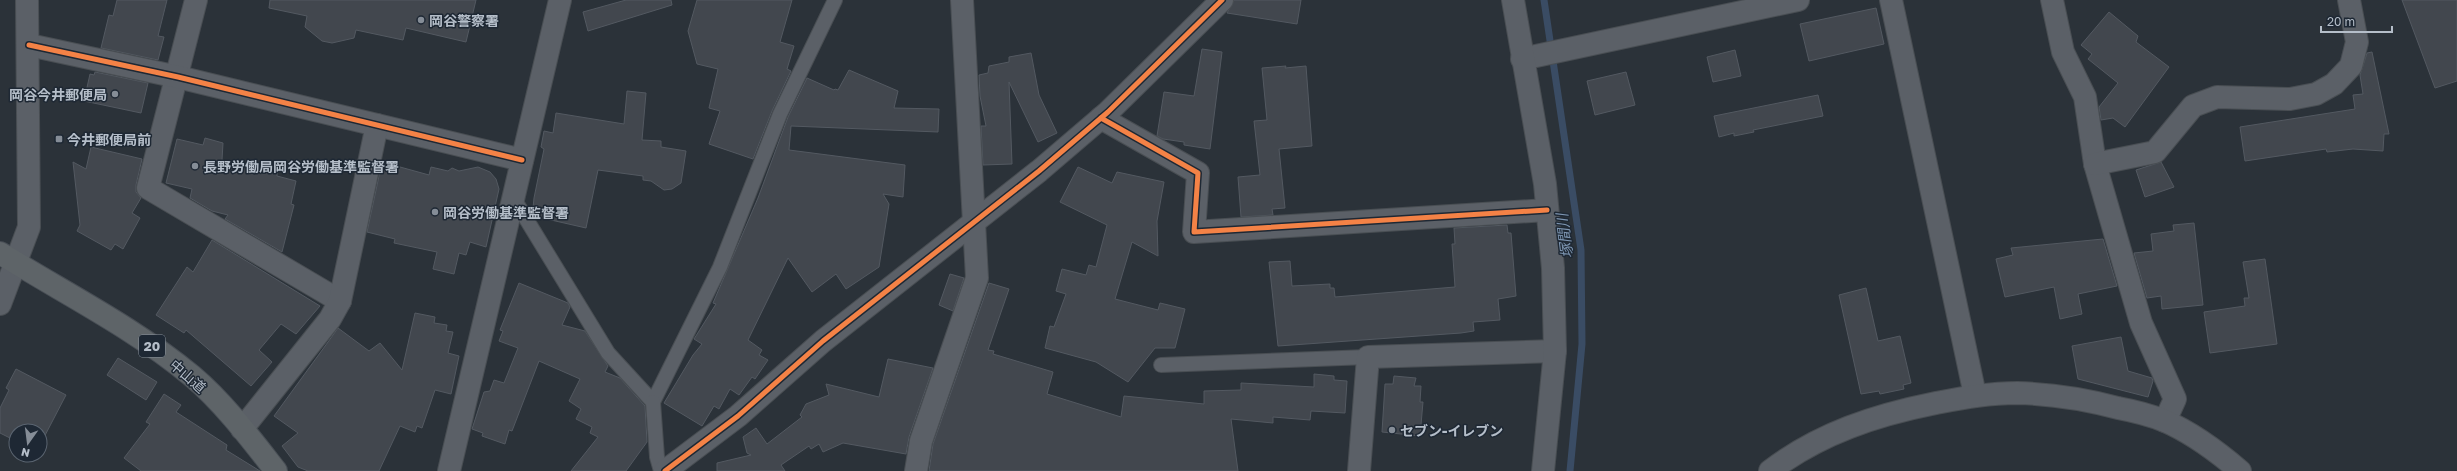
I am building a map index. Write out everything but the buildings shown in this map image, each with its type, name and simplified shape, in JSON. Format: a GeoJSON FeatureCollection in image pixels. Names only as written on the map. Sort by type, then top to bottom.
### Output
{"type":"FeatureCollection","features":[{"type":"Feature","properties":{"kind":"highway","name":"中山道"},"geometry":{"type":"LineString","coordinates":[[8,258],[140,337],[193,377],[242,429],[276,471]]}},
{"type":"Feature","properties":{"kind":"street"},"geometry":{"type":"LineString","coordinates":[[0,304],[8,258],[29,227],[29,45],[27,0]]}},
{"type":"Feature","properties":{"kind":"street"},"geometry":{"type":"LineString","coordinates":[[196,0],[178,77],[148,188],[340,301]]}},
{"type":"Feature","properties":{"kind":"street"},"geometry":{"type":"LineString","coordinates":[[449,471],[560,0]]}},
{"type":"Feature","properties":{"kind":"street"},"geometry":{"type":"LineString","coordinates":[[916,471],[921,441],[977,278],[962,0]]}},
{"type":"Feature","properties":{"kind":"street"},"geometry":{"type":"LineString","coordinates":[[665,471],[738,416],[823,341],[1039,171],[1101,118],[1222,0]]}},
{"type":"Feature","properties":{"kind":"street"},"geometry":{"type":"LineString","coordinates":[[1513,0],[1532,58],[1553,268],[1555,351],[1543,471]]}},
{"type":"Feature","properties":{"kind":"street"},"geometry":{"type":"LineString","coordinates":[[1532,58],[1798,0]]}},
{"type":"Feature","properties":{"kind":"street"},"geometry":{"type":"LineString","coordinates":[[1891,0],[1975,396]]}},
{"type":"Feature","properties":{"kind":"street"},"geometry":{"type":"LineString","coordinates":[[2052,0],[2063,52],[2085,97],[2095,164],[2141,323],[2175,399],[2165,421]]}},
{"type":"Feature","properties":{"kind":"street"},"geometry":{"type":"LineString","coordinates":[[2095,164],[2155,152],[2194,106],[2217,97],[2290,99],[2316,94],[2334,84],[2351,66],[2357,42],[2349,0]]}},
{"type":"Feature","properties":{"kind":"street"},"geometry":{"type":"LineString","coordinates":[[29,45],[178,77],[522,160]]}},
{"type":"Feature","properties":{"kind":"street"},"geometry":{"type":"LineString","coordinates":[[1101,118],[1198,173],[1194,232],[1547,210]]}},
{"type":"Feature","properties":{"kind":"street"},"geometry":{"type":"LineString","coordinates":[[242,429],[330,319],[340,301],[377,125]]}},
{"type":"Feature","properties":{"kind":"street"},"geometry":{"type":"LineString","coordinates":[[1359,471],[1368,357],[1555,351]]}},
{"type":"Feature","properties":{"kind":"street"},"geometry":{"type":"LineString","coordinates":[[1770,471],[1789,457],[1830,434],[1887,413],[1975,396],[2016,393],[2051,395],[2092,401],[2165,421],[2221,455],[2240,471]]}},
{"type":"Feature","properties":{"kind":"lane"},"geometry":{"type":"LineString","coordinates":[[661,471],[657,457],[653,402],[720,267],[780,114],[835,0]]}},
{"type":"Feature","properties":{"kind":"lane"},"geometry":{"type":"LineString","coordinates":[[514,199],[608,353],[653,402]]}},
{"type":"Feature","properties":{"kind":"lane"},"geometry":{"type":"LineString","coordinates":[[1161,366],[1368,357]]}},
{"type":"Feature","properties":{"kind":"waterway","name":"塚間川"},"geometry":{"type":"LineString","coordinates":[[1544,0],[1581,250],[1582,344],[1570,471]]}},
{"type":"Feature","properties":{"kind":"cycle path"},"geometry":{"type":"LineString","coordinates":[[665,471],[738,416],[823,341],[1039,171],[1108,112],[1222,0]]}},
{"type":"Feature","properties":{"kind":"cycle path"},"geometry":{"type":"LineString","coordinates":[[29,45],[178,77],[522,160]]}},
{"type":"Feature","properties":{"kind":"cycle path"},"geometry":{"type":"LineString","coordinates":[[1101,118],[1198,173],[1194,232],[1547,210]]}},
{"type":"Feature","properties":{"kind":"place","name":"岡谷警察署"},"geometry":{"type":"Point","coordinates":[421,20]}},
{"type":"Feature","properties":{"kind":"place","name":"岡谷今井郵便局"},"geometry":{"type":"Point","coordinates":[115,94]}},
{"type":"Feature","properties":{"kind":"place","name":"今井郵便局前"},"geometry":{"type":"Point","coordinates":[59,139]}},
{"type":"Feature","properties":{"kind":"place","name":"長野労働局岡谷労働基準監督署"},"geometry":{"type":"Point","coordinates":[195,166]}},
{"type":"Feature","properties":{"kind":"place","name":"岡谷労働基準監督署"},"geometry":{"type":"Point","coordinates":[435,212]}},
{"type":"Feature","properties":{"kind":"place","name":"セブン-イレブン"},"geometry":{"type":"Point","coordinates":[1392,430]}}]}
